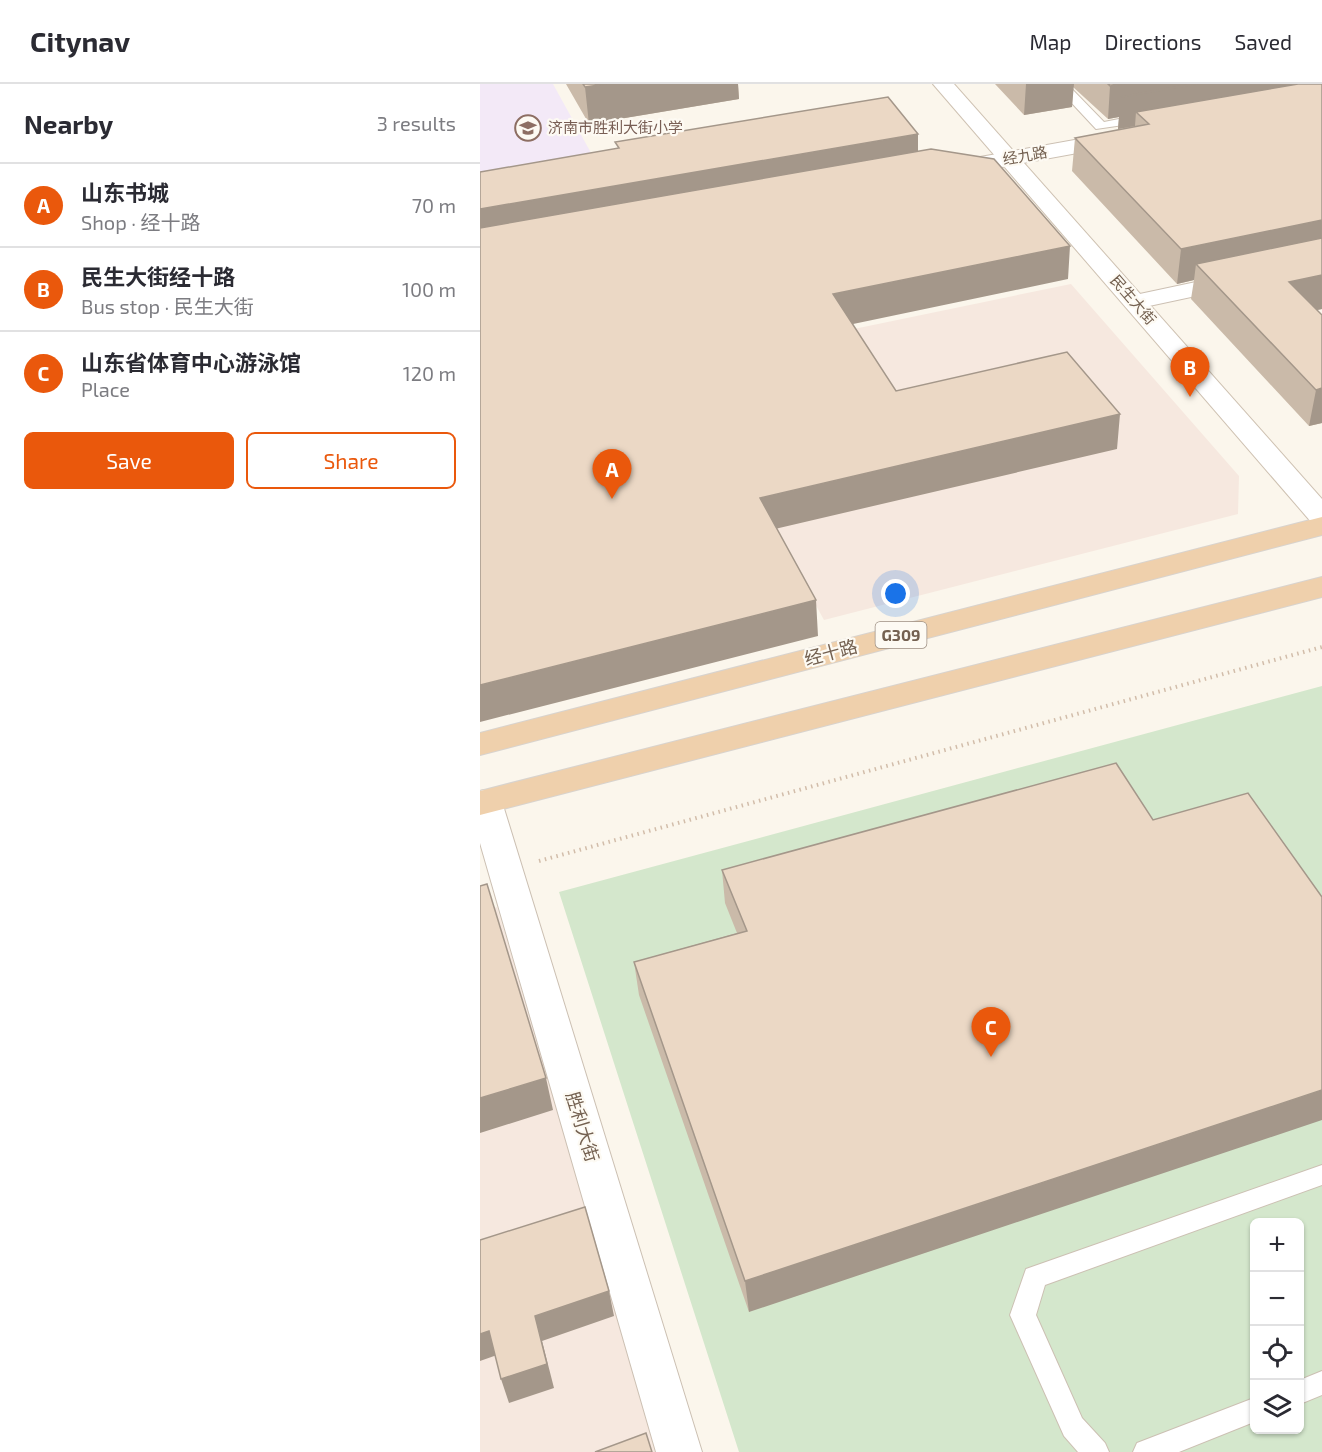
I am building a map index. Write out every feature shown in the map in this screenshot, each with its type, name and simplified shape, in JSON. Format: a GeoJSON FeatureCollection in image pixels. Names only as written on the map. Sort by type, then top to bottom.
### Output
{"type":"FeatureCollection","features":[{"type":"Feature","properties":{"kind":"highway","name":"经十路"},"geometry":{"type":"LineString","coordinates":[[480,744],[1322,526]]}},
{"type":"Feature","properties":{"kind":"highway"},"geometry":{"type":"LineString","coordinates":[[483,802],[1322,587]]}},
{"type":"Feature","properties":{"kind":"street","name":"民生大街"},"geometry":{"type":"LineString","coordinates":[[943,84],[1322,517]]}},
{"type":"Feature","properties":{"kind":"street","name":"经九路"},"geometry":{"type":"LineString","coordinates":[[927,173],[1010,159],[1160,124]]}},
{"type":"Feature","properties":{"kind":"street"},"geometry":{"type":"LineString","coordinates":[[1135,302],[1322,262]]}},
{"type":"Feature","properties":{"kind":"street","name":"胜利大街"},"geometry":{"type":"LineString","coordinates":[[483,802],[506,870],[679,1452]]}},
{"type":"Feature","properties":{"kind":"lane"},"geometry":{"type":"LineString","coordinates":[[1060,84],[1101,126],[1160,124]]}},
{"type":"Feature","properties":{"kind":"lane"},"geometry":{"type":"LineString","coordinates":[[1096,1452],[1073,1427],[1023,1315],[1035,1276],[1322,1175]]}},
{"type":"Feature","properties":{"kind":"lane"},"geometry":{"type":"LineString","coordinates":[[1304,1390],[1322,1383]]}},
{"type":"Feature","properties":{"kind":"lane"},"geometry":{"type":"LineString","coordinates":[[1146,1452],[1250,1412]]}},
{"type":"Feature","properties":{"kind":"path"},"geometry":{"type":"LineString","coordinates":[[506,870],[1322,647]]}},
{"type":"Feature","properties":{"kind":"shaded area","name":"济南市胜利大街小学"},"geometry":{"type":"Polygon","coordinates":[[[480,84],[553,84],[601,171],[480,191],[480,84]]]}},
{"type":"Feature","properties":{"kind":"shaded area"},"geometry":{"type":"Polygon","coordinates":[[[1071,284],[1239,476],[1238,514],[824,620],[684,364],[1071,284]]]}},
{"type":"Feature","properties":{"kind":"shaded area"},"geometry":{"type":"Polygon","coordinates":[[[497,907],[661,1452],[480,1452],[480,912],[497,907]]]}},
{"type":"Feature","properties":{"kind":"green space"},"geometry":{"type":"Polygon","coordinates":[[[1322,686],[1322,1452],[739,1452],[559,892],[1322,686]]]}},
{"type":"Feature","properties":{"kind":"building"},"geometry":{"type":"Polygon","coordinates":[[[583,84],[606,84],[585,87],[583,84]]]}},
{"type":"Feature","properties":{"kind":"building"},"geometry":{"type":"Polygon","coordinates":[[[1192,84],[1197,84],[1121,97],[1192,84]]]}},
{"type":"Feature","properties":{"kind":"building"},"geometry":{"type":"Polygon","coordinates":[[[1298,84],[1322,84],[1322,220],[1181,249],[1075,138],[1149,124],[1136,112],[1298,84]]]}},
{"type":"Feature","properties":{"kind":"building"},"geometry":{"type":"Polygon","coordinates":[[[888,97],[918,134],[480,209],[480,172],[619,148],[615,142],[888,97]]]}},
{"type":"Feature","properties":{"kind":"building"},"geometry":{"type":"Polygon","coordinates":[[[931,149],[994,159],[1070,246],[833,294],[896,391],[1067,352],[1120,414],[760,498],[816,600],[480,685],[480,228],[931,149]]]}},
{"type":"Feature","properties":{"kind":"building"},"geometry":{"type":"Polygon","coordinates":[[[1322,238],[1322,275],[1289,282],[1322,315],[1322,388],[1316,390],[1196,264],[1322,238]]]}},
{"type":"Feature","properties":{"kind":"building"},"geometry":{"type":"Polygon","coordinates":[[[1116,763],[1153,820],[1248,793],[1322,897],[1322,1090],[745,1281],[634,962],[747,931],[722,870],[1116,763]]]}},
{"type":"Feature","properties":{"kind":"building"},"geometry":{"type":"Polygon","coordinates":[[[487,884],[546,1078],[480,1098],[480,886],[487,884]]]}},
{"type":"Feature","properties":{"kind":"building"},"geometry":{"type":"Polygon","coordinates":[[[585,1207],[609,1291],[535,1316],[547,1364],[501,1379],[489,1331],[480,1334],[480,1240],[585,1207]]]}},
{"type":"Feature","properties":{"kind":"building"},"geometry":{"type":"Polygon","coordinates":[[[646,1433],[652,1452],[595,1452],[646,1433]]]}},
{"type":"Feature","properties":{"kind":"place","name":"济南市胜利大街小学"},"geometry":{"type":"Point","coordinates":[528,128]}},
{"type":"Feature","properties":{"kind":"place","name":"民生大街经十路"},"geometry":{"type":"Point","coordinates":[1190,397]}},
{"type":"Feature","properties":{"kind":"place","name":"山东书城"},"geometry":{"type":"Point","coordinates":[612,499]}},
{"type":"Feature","properties":{"kind":"place","name":"山东省体育中心游泳馆"},"geometry":{"type":"Point","coordinates":[991,1057]}}]}
